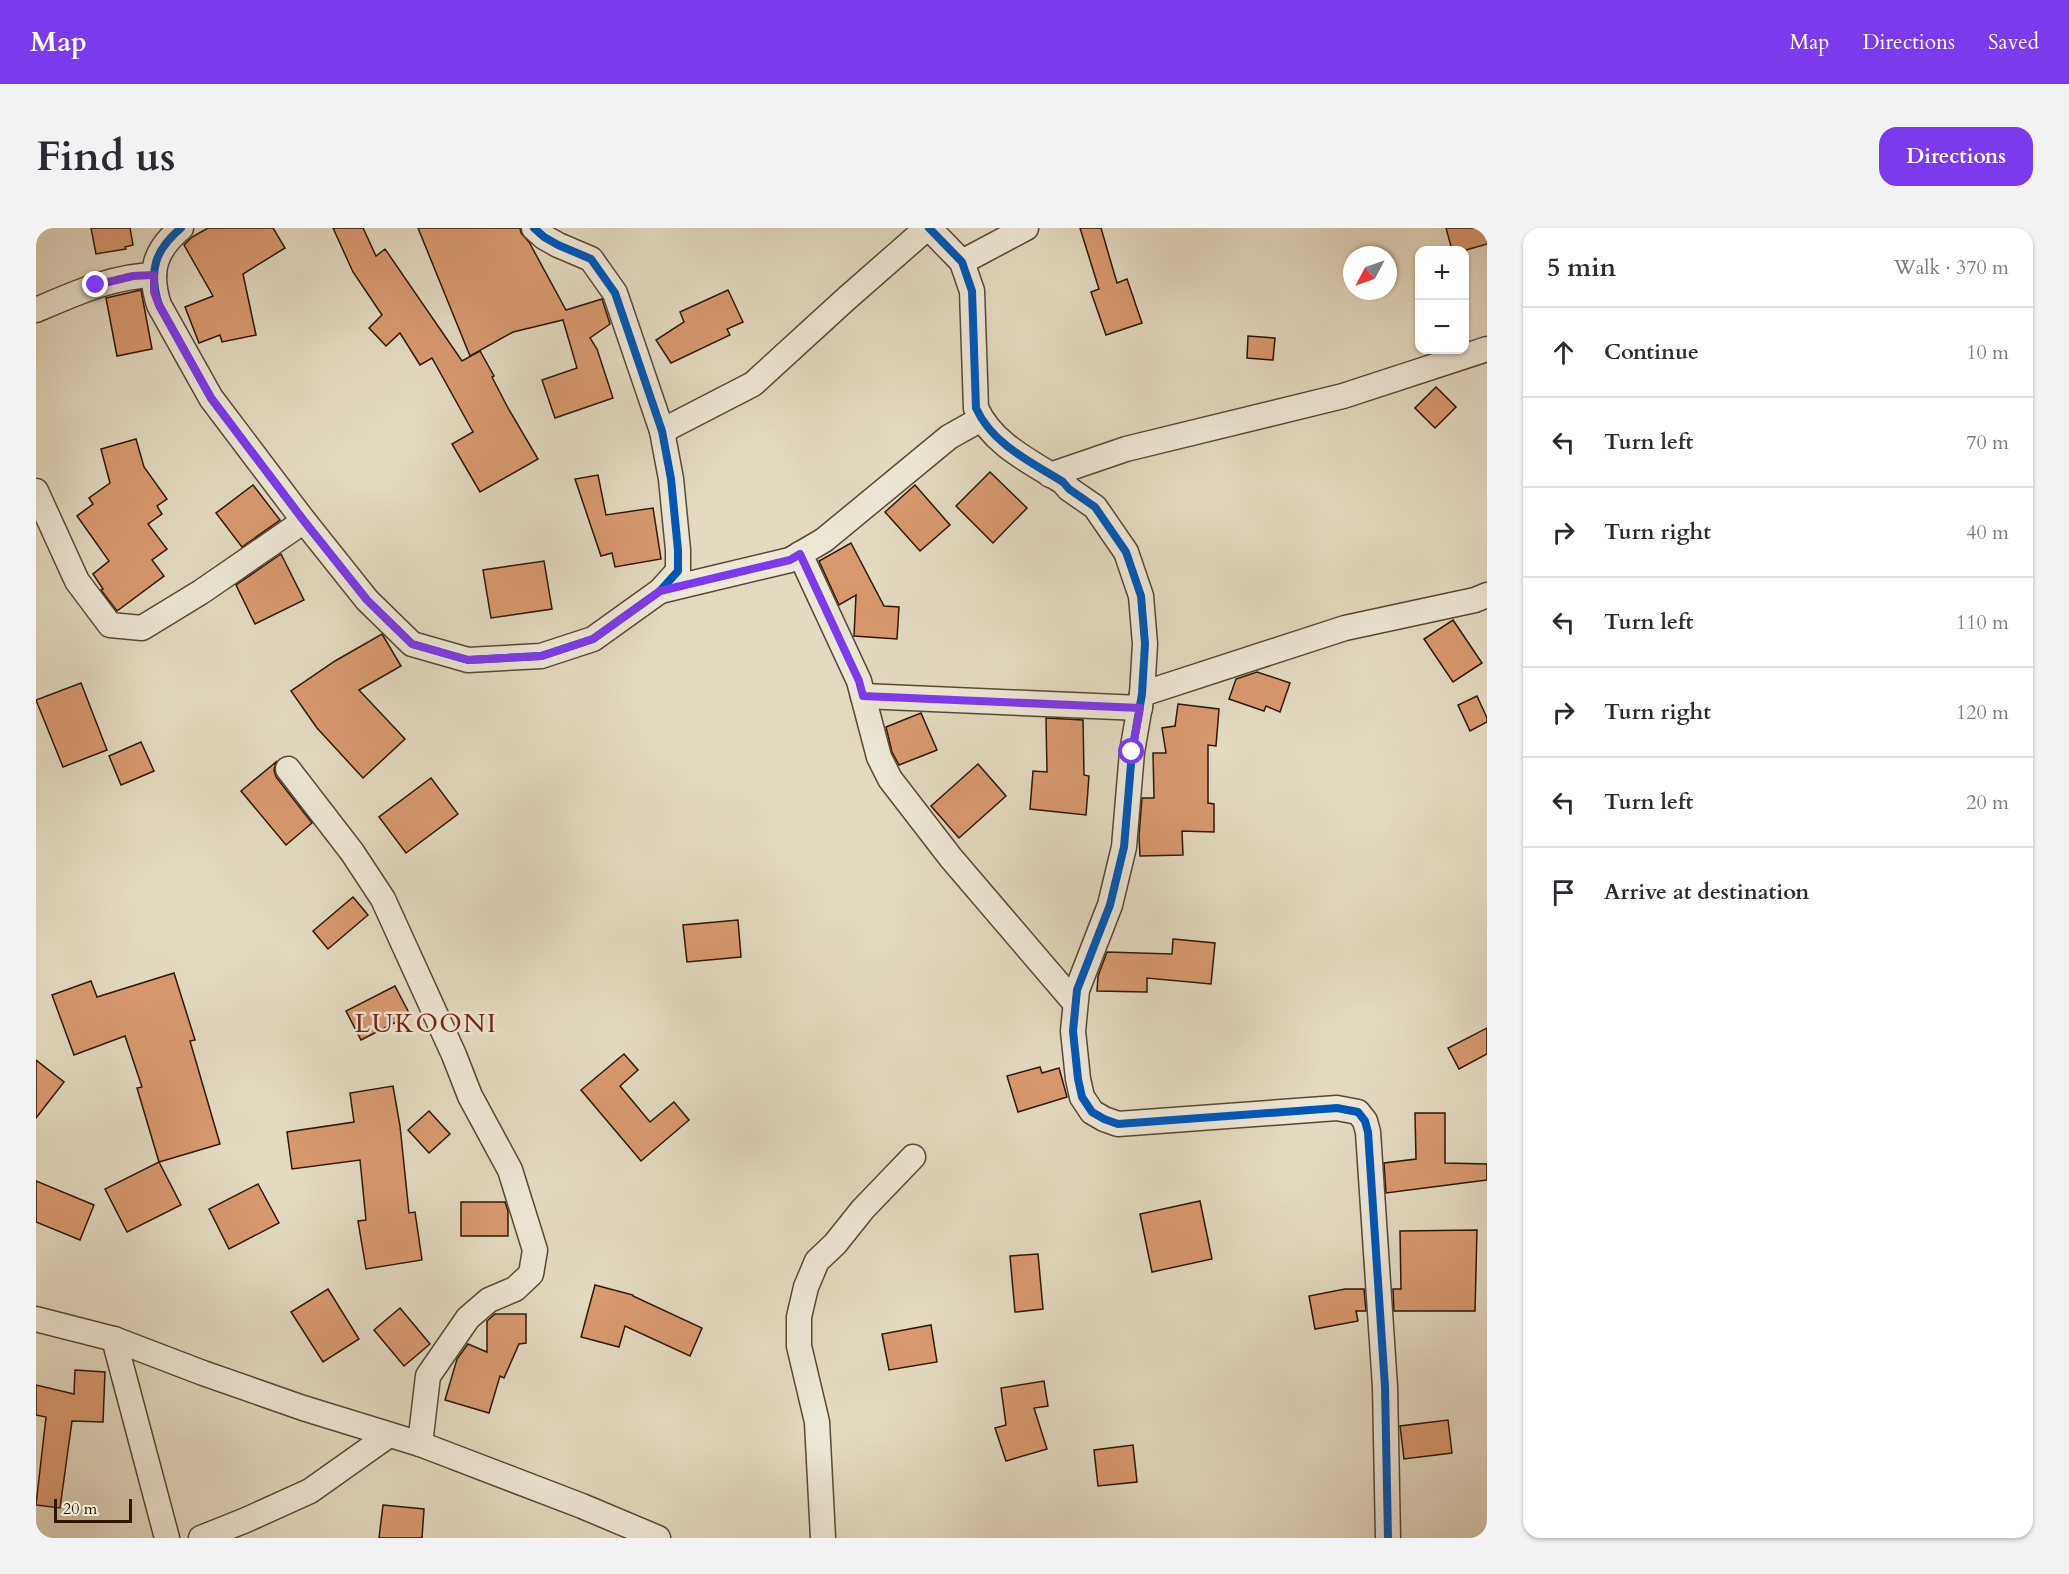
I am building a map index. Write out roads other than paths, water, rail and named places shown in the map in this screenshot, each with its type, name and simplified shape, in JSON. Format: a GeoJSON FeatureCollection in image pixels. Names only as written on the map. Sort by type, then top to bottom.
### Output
{"type":"FeatureCollection","features":[{"type":"Feature","properties":{"kind":"street"},"geometry":{"type":"LineString","coordinates":[[181,228],[159,251],[154,275],[154,292],[211,398],[367,600],[412,644],[468,660],[542,656],[593,639],[660,591],[678,571],[671,479],[662,431],[615,293],[591,260],[551,241],[534,228]]}},
{"type":"Feature","properties":{"kind":"street"},"geometry":{"type":"LineString","coordinates":[[662,431],[753,384],[928,228],[962,262],[972,291],[976,408],[981,419],[997,439],[1095,507],[1126,552],[1141,596],[1145,644],[1141,701],[1132,752],[1124,847],[1110,905],[1077,990],[1075,1003],[1073,1031],[1078,1079],[1083,1097],[1092,1112],[1118,1124],[1337,1108],[1358,1112],[1365,1121],[1368,1132],[1385,1387],[1388,1538]]}},
{"type":"Feature","properties":{"kind":"street"},"geometry":{"type":"LineString","coordinates":[[962,262],[988,238],[1026,228]]}},
{"type":"Feature","properties":{"kind":"street"},"geometry":{"type":"LineString","coordinates":[[36,310],[96,285],[133,276],[154,275]]}},
{"type":"Feature","properties":{"kind":"street"},"geometry":{"type":"LineString","coordinates":[[1050,475],[1126,449],[1343,396],[1487,349]]}},
{"type":"Feature","properties":{"kind":"street"},"geometry":{"type":"LineString","coordinates":[[660,591],[790,560],[824,540],[949,437],[981,419]]}},
{"type":"Feature","properties":{"kind":"street"},"geometry":{"type":"LineString","coordinates":[[36,491],[78,581],[110,626],[142,628],[201,592],[304,521]]}},
{"type":"Feature","properties":{"kind":"street"},"geometry":{"type":"LineString","coordinates":[[800,554],[859,681],[879,757],[890,778],[951,858],[1075,1003]]}},
{"type":"Feature","properties":{"kind":"street"},"geometry":{"type":"LineString","coordinates":[[863,696],[1141,701],[1345,628],[1475,600],[1487,595]]}},
{"type":"Feature","properties":{"kind":"street"},"geometry":{"type":"LineString","coordinates":[[288,769],[352,852],[383,899],[454,1055],[470,1096],[510,1170],[536,1250],[531,1274],[515,1289],[489,1300],[468,1318],[428,1376],[420,1444]]}},
{"type":"Feature","properties":{"kind":"street"},"geometry":{"type":"LineString","coordinates":[[823,1538],[817,1422],[799,1346],[800,1317],[806,1287],[817,1261],[835,1244],[863,1209],[913,1156]]}},
{"type":"Feature","properties":{"kind":"street"},"geometry":{"type":"LineString","coordinates":[[36,1319],[114,1339],[225,1381],[420,1444],[571,1501],[658,1538]]}},
{"type":"Feature","properties":{"kind":"street"},"geometry":{"type":"LineString","coordinates":[[114,1339],[168,1538]]}},
{"type":"Feature","properties":{"kind":"street"},"geometry":{"type":"LineString","coordinates":[[201,1538],[310,1491],[389,1435]]}},
{"type":"Feature","properties":{"kind":"district","name":"LUKOONI"},"geometry":{"type":"Point","coordinates":[426,1023]}}]}
